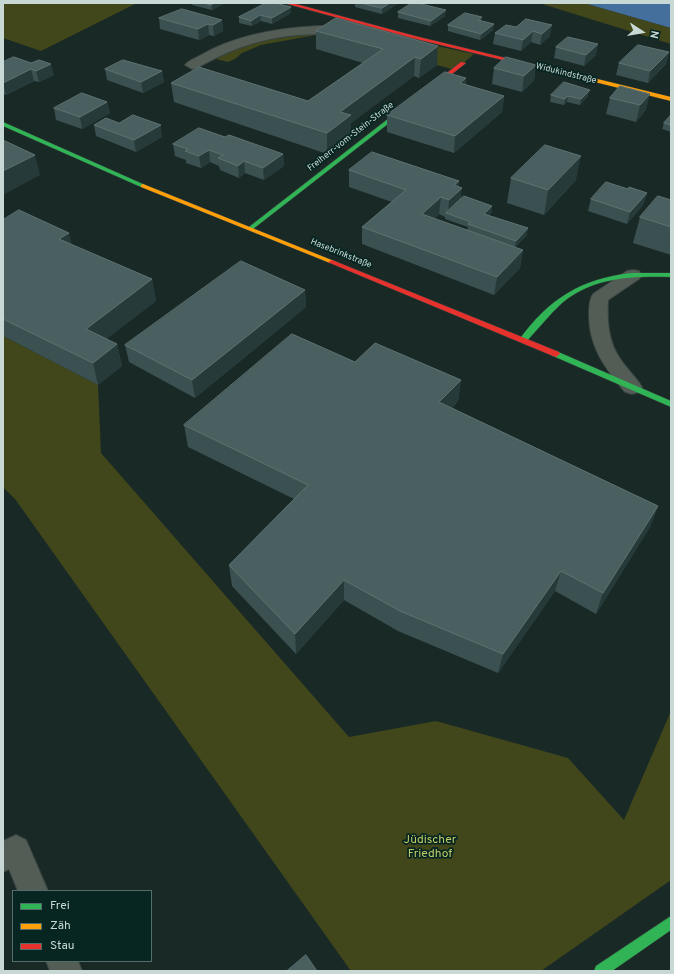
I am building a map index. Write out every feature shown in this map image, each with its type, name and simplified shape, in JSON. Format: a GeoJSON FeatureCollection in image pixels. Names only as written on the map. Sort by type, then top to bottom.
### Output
{"type":"FeatureCollection","features":[{"type":"Feature","properties":{"kind":"street","name":"Widukindstraße"},"geometry":{"type":"LineString","coordinates":[[286,3],[414,37],[671,99]]}},
{"type":"Feature","properties":{"kind":"street","name":"Widukindstraße"},"geometry":{"type":"LineString","coordinates":[[297,30],[324,13]]}},
{"type":"Feature","properties":{"kind":"street","name":"Widukindstraße"},"geometry":{"type":"LineString","coordinates":[[192,65],[225,47],[275,32],[297,30],[359,31],[414,37]]}},
{"type":"Feature","properties":{"kind":"street","name":"Freiherr-vom-Stein-Straße"},"geometry":{"type":"LineString","coordinates":[[251,228],[463,63]]}},
{"type":"Feature","properties":{"kind":"street","name":"Hasebrinkstraße"},"geometry":{"type":"LineString","coordinates":[[3,124],[118,176],[251,228],[523,340],[671,404]]}},
{"type":"Feature","properties":{"kind":"street"},"geometry":{"type":"LineString","coordinates":[[523,340],[568,296],[601,280],[633,275],[671,275]]}},
{"type":"Feature","properties":{"kind":"street"},"geometry":{"type":"LineString","coordinates":[[632,387],[608,360],[601,342],[597,324],[599,298],[633,275]]}},
{"type":"Feature","properties":{"kind":"street"},"geometry":{"type":"LineString","coordinates":[[3,857],[16,850],[33,890]]}},
{"type":"Feature","properties":{"kind":"street"},"geometry":{"type":"LineString","coordinates":[[601,971],[671,922]]}},
{"type":"Feature","properties":{"kind":"green space"},"geometry":{"type":"Polygon","coordinates":[[[3,3],[137,3],[41,51],[3,38],[3,3]]]}},
{"type":"Feature","properties":{"kind":"green space"},"geometry":{"type":"Polygon","coordinates":[[[539,3],[584,3],[671,28],[671,44],[539,3]]]}},
{"type":"Feature","properties":{"kind":"green space"},"geometry":{"type":"Polygon","coordinates":[[[304,32],[409,40],[474,54],[455,70],[336,37],[316,35],[261,45],[242,53],[235,59],[228,62],[216,59],[246,43],[304,32]]]}},
{"type":"Feature","properties":{"kind":"green space","name":"Jüdischer Friedhof"},"geometry":{"type":"Polygon","coordinates":[[[3,336],[98,385],[101,453],[349,737],[436,721],[568,758],[624,820],[671,711],[671,880],[541,971],[351,971],[15,499],[3,487],[3,336]]]}},
{"type":"Feature","properties":{"kind":"water"},"geometry":{"type":"Polygon","coordinates":[[[584,3],[671,3],[671,28],[584,3]]]}},
{"type":"Feature","properties":{"kind":"building"},"geometry":{"type":"Polygon","coordinates":[[[266,3],[275,3],[291,7],[272,18],[260,15],[251,21],[239,17],[266,3]]]}},
{"type":"Feature","properties":{"kind":"building"},"geometry":{"type":"Polygon","coordinates":[[[361,3],[390,3],[382,8],[361,3]]]}},
{"type":"Feature","properties":{"kind":"building"},"geometry":{"type":"Polygon","coordinates":[[[412,3],[446,10],[431,21],[398,12],[412,3]]]}},
{"type":"Feature","properties":{"kind":"building"},"geometry":{"type":"Polygon","coordinates":[[[182,9],[222,20],[213,25],[208,24],[198,29],[159,18],[182,9]]]}},
{"type":"Feature","properties":{"kind":"building"},"geometry":{"type":"Polygon","coordinates":[[[465,13],[482,17],[478,20],[494,24],[481,34],[448,25],[465,13]]]}},
{"type":"Feature","properties":{"kind":"building"},"geometry":{"type":"Polygon","coordinates":[[[336,18],[438,46],[421,59],[415,57],[340,112],[351,115],[327,133],[171,83],[199,67],[308,101],[383,49],[316,31],[336,18]]]}},
{"type":"Feature","properties":{"kind":"building"},"geometry":{"type":"Polygon","coordinates":[[[526,19],[552,25],[542,34],[533,31],[523,40],[495,33],[506,25],[516,27],[526,19]]]}},
{"type":"Feature","properties":{"kind":"building"},"geometry":{"type":"Polygon","coordinates":[[[568,37],[598,44],[586,55],[556,47],[568,37]]]}},
{"type":"Feature","properties":{"kind":"building"},"geometry":{"type":"Polygon","coordinates":[[[638,45],[669,52],[650,71],[619,63],[638,45]]]}},
{"type":"Feature","properties":{"kind":"building"},"geometry":{"type":"Polygon","coordinates":[[[14,57],[31,63],[39,60],[51,64],[36,71],[31,69],[3,83],[3,62],[14,57]]]}},
{"type":"Feature","properties":{"kind":"building"},"geometry":{"type":"Polygon","coordinates":[[[506,57],[536,65],[524,76],[494,68],[506,57]]]}},
{"type":"Feature","properties":{"kind":"building"},"geometry":{"type":"Polygon","coordinates":[[[123,60],[162,71],[141,82],[105,69],[123,60]]]}},
{"type":"Feature","properties":{"kind":"building"},"geometry":{"type":"Polygon","coordinates":[[[445,72],[466,78],[460,83],[504,96],[455,136],[387,115],[445,72]]]}},
{"type":"Feature","properties":{"kind":"building"},"geometry":{"type":"Polygon","coordinates":[[[564,82],[590,90],[581,99],[568,96],[565,99],[551,95],[564,82]]]}},
{"type":"Feature","properties":{"kind":"building"},"geometry":{"type":"Polygon","coordinates":[[[620,86],[650,94],[640,105],[610,98],[620,86]]]}},
{"type":"Feature","properties":{"kind":"building"},"geometry":{"type":"Polygon","coordinates":[[[82,93],[107,102],[80,117],[54,108],[82,93]]]}},
{"type":"Feature","properties":{"kind":"building"},"geometry":{"type":"Polygon","coordinates":[[[133,115],[161,125],[134,140],[94,125],[106,118],[119,123],[133,115]]]}},
{"type":"Feature","properties":{"kind":"building"},"geometry":{"type":"Polygon","coordinates":[[[671,115],[671,125],[664,123],[671,115]]]}},
{"type":"Feature","properties":{"kind":"building"},"geometry":{"type":"Polygon","coordinates":[[[199,128],[225,137],[229,135],[283,154],[263,168],[244,161],[238,166],[218,158],[223,155],[209,150],[199,156],[185,151],[188,149],[173,144],[199,128]]]}},
{"type":"Feature","properties":{"kind":"building"},"geometry":{"type":"Polygon","coordinates":[[[3,140],[35,155],[3,171],[3,140]]]}},
{"type":"Feature","properties":{"kind":"building"},"geometry":{"type":"Polygon","coordinates":[[[545,145],[581,156],[548,190],[511,178],[545,145]]]}},
{"type":"Feature","properties":{"kind":"building"},"geometry":{"type":"Polygon","coordinates":[[[372,152],[459,181],[454,185],[462,188],[449,200],[441,197],[422,214],[523,250],[497,277],[362,227],[406,190],[349,170],[372,152]]]}},
{"type":"Feature","properties":{"kind":"building"},"geometry":{"type":"Polygon","coordinates":[[[606,182],[647,193],[630,212],[591,199],[606,182]]]}},
{"type":"Feature","properties":{"kind":"building"},"geometry":{"type":"Polygon","coordinates":[[[464,196],[492,206],[484,214],[528,228],[516,241],[468,224],[471,222],[446,213],[464,196]]]}},
{"type":"Feature","properties":{"kind":"building"},"geometry":{"type":"Polygon","coordinates":[[[658,196],[671,200],[671,227],[640,217],[658,196]]]}},
{"type":"Feature","properties":{"kind":"building"},"geometry":{"type":"Polygon","coordinates":[[[19,210],[69,233],[59,239],[152,279],[86,329],[117,344],[93,363],[3,319],[3,220],[19,210]]]}},
{"type":"Feature","properties":{"kind":"building"},"geometry":{"type":"Polygon","coordinates":[[[241,261],[305,290],[192,380],[125,345],[241,261]]]}},
{"type":"Feature","properties":{"kind":"building"},"geometry":{"type":"Polygon","coordinates":[[[292,334],[355,362],[375,343],[461,380],[439,402],[658,506],[603,593],[561,571],[503,654],[400,611],[344,580],[295,634],[229,565],[308,485],[184,425],[292,334]]]}},
{"type":"Feature","properties":{"kind":"building"},"geometry":{"type":"Polygon","coordinates":[[[306,955],[317,971],[287,971],[306,955]]]}},
{"type":"Feature","properties":{"kind":"traffic: fast"},"geometry":{"type":"LineString","coordinates":[[251,228],[399,113]]}},
{"type":"Feature","properties":{"kind":"traffic: fast"},"geometry":{"type":"LineString","coordinates":[[3,124],[143,186]]}},
{"type":"Feature","properties":{"kind":"traffic: fast"},"geometry":{"type":"LineString","coordinates":[[523,340],[555,306],[567,296],[591,283],[604,279],[631,275],[671,275]]}},
{"type":"Feature","properties":{"kind":"traffic: fast"},"geometry":{"type":"LineString","coordinates":[[556,354],[671,404]]}},
{"type":"Feature","properties":{"kind":"traffic: fast"},"geometry":{"type":"LineString","coordinates":[[601,971],[671,922]]}},
{"type":"Feature","properties":{"kind":"traffic: slow"},"geometry":{"type":"LineString","coordinates":[[581,77],[671,99]]}},
{"type":"Feature","properties":{"kind":"traffic: slow"},"geometry":{"type":"LineString","coordinates":[[143,186],[332,262]]}},
{"type":"Feature","properties":{"kind":"traffic: jam"},"geometry":{"type":"LineString","coordinates":[[286,3],[414,37],[581,77]]}},
{"type":"Feature","properties":{"kind":"traffic: jam"},"geometry":{"type":"LineString","coordinates":[[399,113],[463,63]]}},
{"type":"Feature","properties":{"kind":"traffic: jam"},"geometry":{"type":"LineString","coordinates":[[332,262],[556,354]]}}]}
